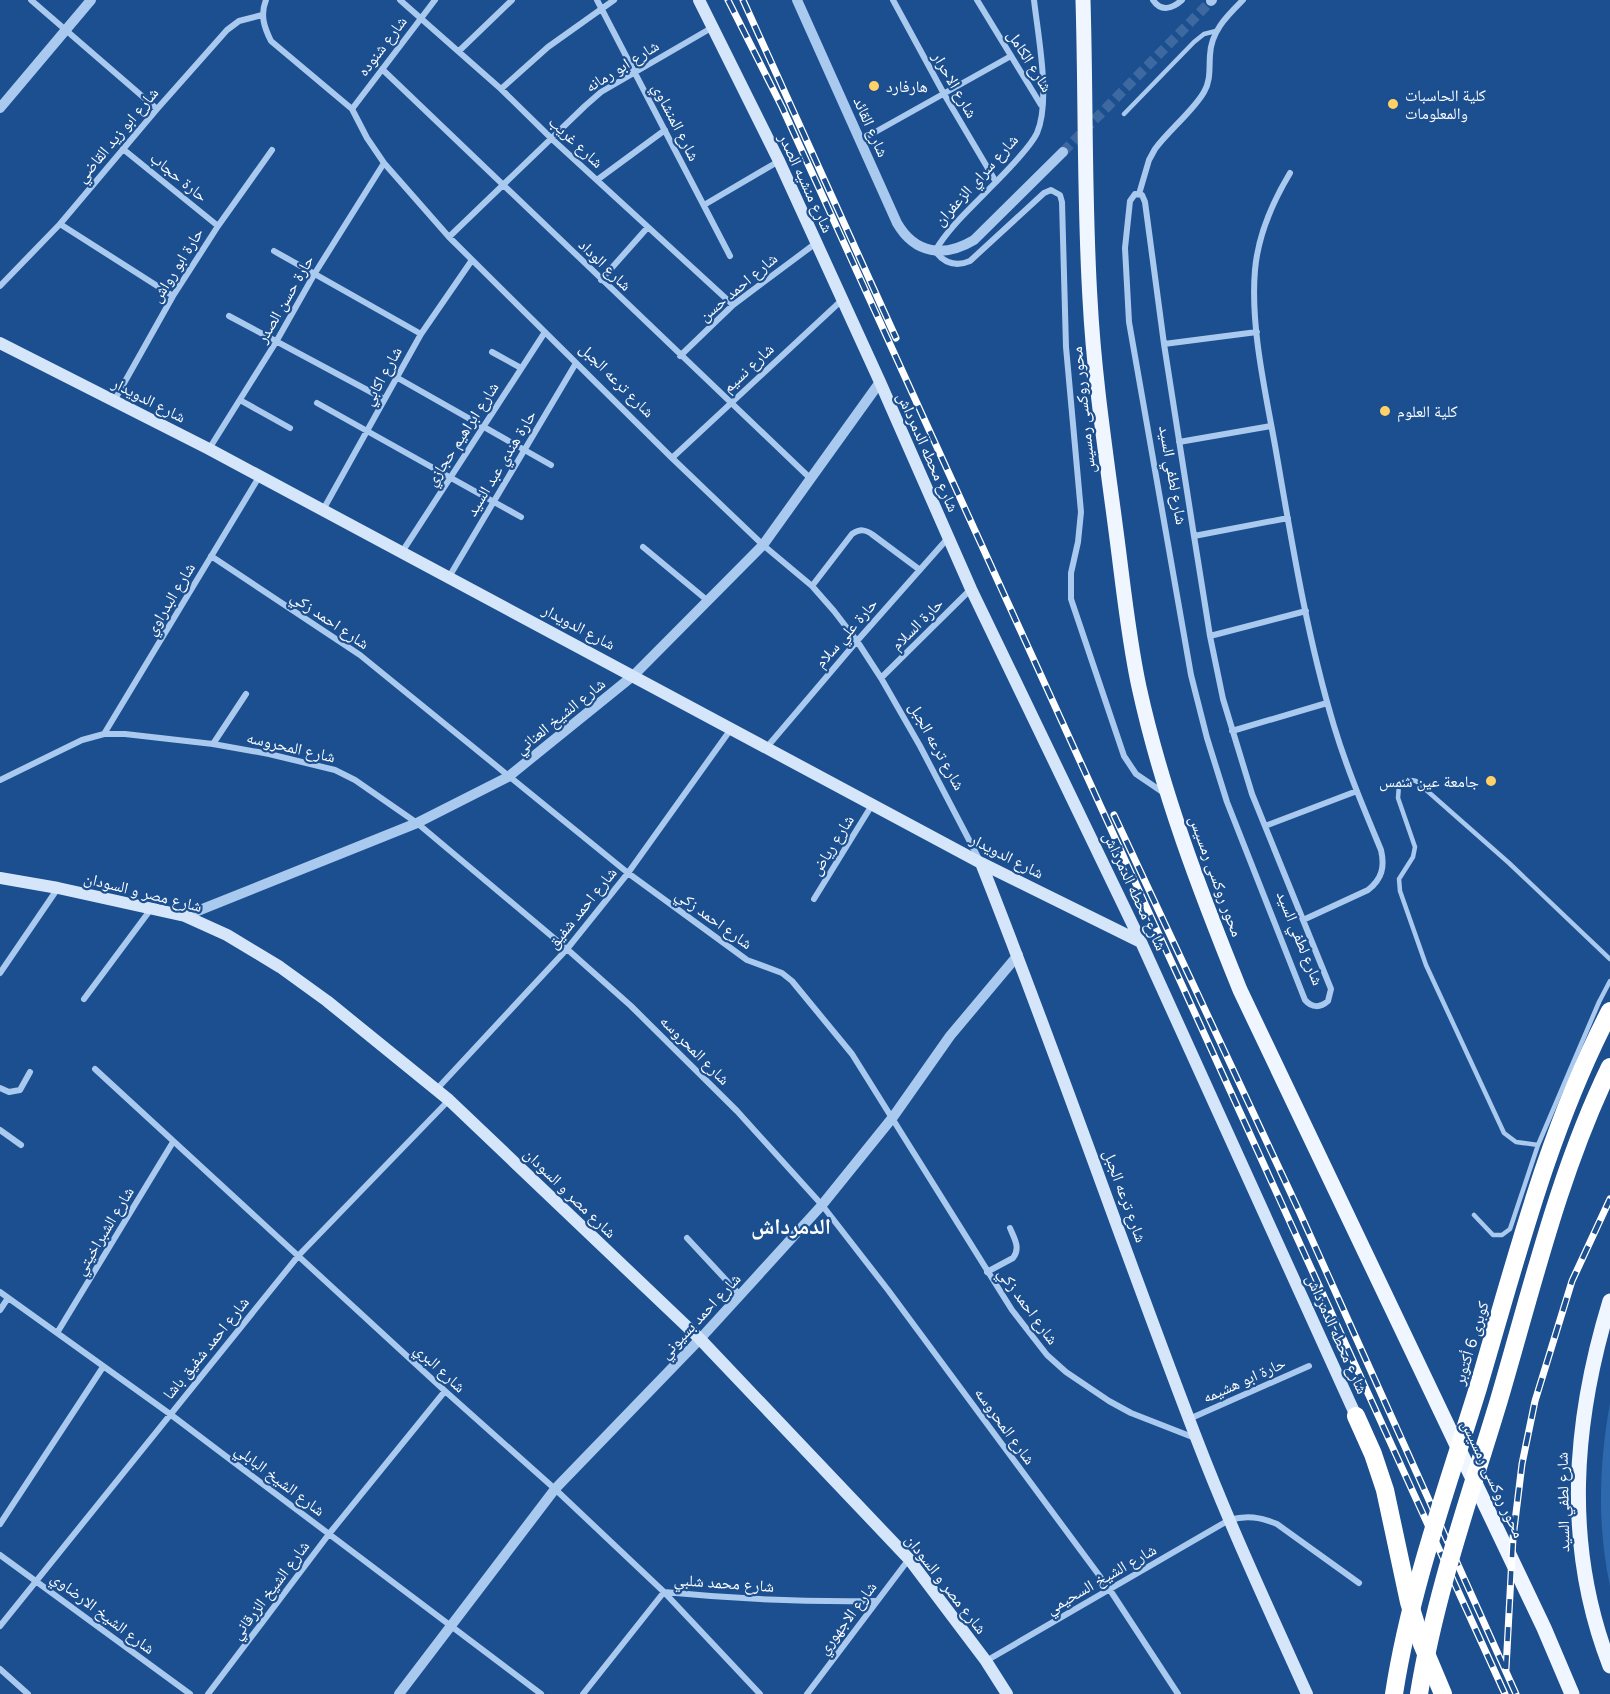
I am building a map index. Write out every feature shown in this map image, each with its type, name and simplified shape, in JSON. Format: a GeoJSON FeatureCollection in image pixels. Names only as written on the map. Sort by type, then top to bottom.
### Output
{"type":"FeatureCollection","features":[{"type":"Feature","properties":{"kind":"highway","name":"كوبرى 6 أكتوبر"},"geometry":{"type":"LineString","coordinates":[[1395,1694],[1403,1648],[1428,1553],[1549,1150],[1580,1072],[1610,1011]]}},
{"type":"Feature","properties":{"kind":"highway"},"geometry":{"type":"LineString","coordinates":[[1419,1694],[1426,1655],[1444,1587],[1559,1198],[1586,1120],[1610,1067]]}},
{"type":"Feature","properties":{"kind":"highway"},"geometry":{"type":"LineString","coordinates":[[1356,1416],[1385,1490],[1409,1602],[1422,1644],[1443,1694]]}},
{"type":"Feature","properties":{"kind":"main road","name":"شارع منشيه الصدر"},"geometry":{"type":"LineString","coordinates":[[699,0],[778,161],[880,382]]}},
{"type":"Feature","properties":{"kind":"main road","name":"محور روكسى رمسيس"},"geometry":{"type":"LineString","coordinates":[[1083,0],[1090,300],[1097,382],[1139,685],[1168,795],[1202,897],[1240,990],[1539,1617],[1572,1694]]}},
{"type":"Feature","properties":{"kind":"main road","name":"شارع الدويدار"},"geometry":{"type":"LineString","coordinates":[[0,343],[209,449],[981,863],[1141,942]]}},
{"type":"Feature","properties":{"kind":"main road","name":"شارع محطه الدمرداش"},"geometry":{"type":"LineString","coordinates":[[880,382],[971,589],[1141,942],[1356,1416]]}},
{"type":"Feature","properties":{"kind":"main road","name":"شارع ترعه الجبل"},"geometry":{"type":"LineString","coordinates":[[981,863],[1018,955],[1189,1419],[1229,1520],[1306,1694]]}},
{"type":"Feature","properties":{"kind":"main road","name":"شارع مصر و السودان"},"geometry":{"type":"LineString","coordinates":[[0,878],[58,888],[185,916],[228,935],[327,1000],[449,1100],[699,1339],[909,1559],[986,1661],[1007,1694]]}},
{"type":"Feature","properties":{"kind":"main road","name":"شارع لطفي السيد"},"geometry":{"type":"LineString","coordinates":[[1610,1301],[1604,1334],[1585,1404],[1578,1469],[1579,1537],[1589,1599],[1610,1666]]}},
{"type":"Feature","properties":{"kind":"street"},"geometry":{"type":"LineString","coordinates":[[31,0],[157,109]]}},
{"type":"Feature","properties":{"kind":"street"},"geometry":{"type":"LineString","coordinates":[[0,108],[91,0]]}},
{"type":"Feature","properties":{"kind":"street","name":"شارع غريب"},"geometry":{"type":"LineString","coordinates":[[400,0],[501,89],[552,139],[733,305]]}},
{"type":"Feature","properties":{"kind":"street","name":"شارع شنوده"},"geometry":{"type":"LineString","coordinates":[[352,109],[435,0]]}},
{"type":"Feature","properties":{"kind":"street"},"geometry":{"type":"LineString","coordinates":[[459,51],[512,0]]}},
{"type":"Feature","properties":{"kind":"street","name":"شارع المنشاوي"},"geometry":{"type":"LineString","coordinates":[[597,0],[730,256]]}},
{"type":"Feature","properties":{"kind":"street"},"geometry":{"type":"LineString","coordinates":[[501,89],[548,47],[614,0]]}},
{"type":"Feature","properties":{"kind":"street","name":"شارع القائد"},"geometry":{"type":"LineString","coordinates":[[797,0],[902,231],[918,245],[935,251]]}},
{"type":"Feature","properties":{"kind":"street","name":"شارع الاحرار"},"geometry":{"type":"LineString","coordinates":[[893,0],[944,94],[996,182]]}},
{"type":"Feature","properties":{"kind":"street","name":"شارع الكامل"},"geometry":{"type":"LineString","coordinates":[[977,0],[1042,106]]}},
{"type":"Feature","properties":{"kind":"street","name":"شارع سراي الزعفران"},"geometry":{"type":"LineString","coordinates":[[935,251],[952,226],[996,182],[1035,136],[1039,126],[1043,81],[1034,0]]}},
{"type":"Feature","properties":{"kind":"street"},"geometry":{"type":"LineString","coordinates":[[1153,0],[1159,7],[1172,8],[1182,0]]}},
{"type":"Feature","properties":{"kind":"street","name":"شارع لطفي السيد"},"geometry":{"type":"LineString","coordinates":[[1139,194],[1149,160],[1155,149],[1205,90],[1210,74],[1210,48],[1216,31],[1243,0]]}},
{"type":"Feature","properties":{"kind":"street"},"geometry":{"type":"LineString","coordinates":[[262,15],[264,1]]}},
{"type":"Feature","properties":{"kind":"street","name":"شارع ترعه الجبل"},"geometry":{"type":"LineString","coordinates":[[262,15],[271,41],[352,109],[367,138],[384,163],[449,237],[672,458],[763,544],[812,586],[857,641],[881,678],[920,746],[981,863]]}},
{"type":"Feature","properties":{"kind":"street","name":"شارع ابو زيد القاضي"},"geometry":{"type":"LineString","coordinates":[[0,286],[60,224],[227,30],[239,21],[262,15]]}},
{"type":"Feature","properties":{"kind":"street","name":"شارع ابو رمانه"},"geometry":{"type":"LineString","coordinates":[[449,237],[602,92],[634,71],[713,27]]}},
{"type":"Feature","properties":{"kind":"street"},"geometry":{"type":"LineString","coordinates":[[861,140],[1011,56]]}},
{"type":"Feature","properties":{"kind":"street","name":"شارع الوداد"},"geometry":{"type":"LineString","coordinates":[[382,69],[811,479]]}},
{"type":"Feature","properties":{"kind":"street"},"geometry":{"type":"LineString","coordinates":[[597,180],[665,130]]}},
{"type":"Feature","properties":{"kind":"street","name":"حارة حجاب"},"geometry":{"type":"LineString","coordinates":[[123,149],[218,226]]}},
{"type":"Feature","properties":{"kind":"street","name":"حارة ابو رواش"},"geometry":{"type":"LineString","coordinates":[[114,400],[173,296],[218,226],[272,150]]}},
{"type":"Feature","properties":{"kind":"street","name":"شارع سراي الزعفران"},"geometry":{"type":"LineString","coordinates":[[935,251],[957,249],[974,240],[1063,152]]}},
{"type":"Feature","properties":{"kind":"street"},"geometry":{"type":"LineString","coordinates":[[704,205],[778,161]]}},
{"type":"Feature","properties":{"kind":"street","name":"حارة حسن الصدر"},"geometry":{"type":"LineString","coordinates":[[209,449],[384,163]]}},
{"type":"Feature","properties":{"kind":"street"},"geometry":{"type":"LineString","coordinates":[[1290,173],[1270,209],[1258,249],[1254,290],[1257,332],[1287,518],[1327,703],[1383,861],[1382,873],[1377,883],[1368,890],[1303,920]]}},
{"type":"Feature","properties":{"kind":"street"},"geometry":{"type":"LineString","coordinates":[[935,251],[951,263],[964,264],[1044,193],[1054,191],[1060,195],[1067,358],[1081,512],[1078,542],[1071,573],[1071,599],[1124,756],[1136,774],[1145,782],[1168,795]]}},
{"type":"Feature","properties":{"kind":"street","name":"شارع لطفي السيد"},"geometry":{"type":"LineString","coordinates":[[1139,194],[1145,198],[1164,344],[1210,636],[1232,731],[1265,826],[1331,989],[1330,998],[1321,1006],[1312,1006],[1305,1000],[1244,846],[1216,770],[1191,675],[1129,322],[1125,268],[1126,228],[1132,197],[1139,194]]}},
{"type":"Feature","properties":{"kind":"street"},"geometry":{"type":"LineString","coordinates":[[60,224],[173,296]]}},
{"type":"Feature","properties":{"kind":"street"},"geometry":{"type":"LineString","coordinates":[[601,280],[648,227]]}},
{"type":"Feature","properties":{"kind":"street","name":"شارع احمد حسن"},"geometry":{"type":"LineString","coordinates":[[680,356],[733,305],[816,243]]}},
{"type":"Feature","properties":{"kind":"street"},"geometry":{"type":"LineString","coordinates":[[274,251],[421,334]]}},
{"type":"Feature","properties":{"kind":"street","name":"شارع اكابي"},"geometry":{"type":"LineString","coordinates":[[324,510],[421,334],[472,260]]}},
{"type":"Feature","properties":{"kind":"street","name":"شارع نسيم"},"geometry":{"type":"LineString","coordinates":[[672,458],[842,300]]}},
{"type":"Feature","properties":{"kind":"street"},"geometry":{"type":"LineString","coordinates":[[229,316],[384,399]]}},
{"type":"Feature","properties":{"kind":"street","name":"شارع ابراهيم حجازي"},"geometry":{"type":"LineString","coordinates":[[402,552],[545,332]]}},
{"type":"Feature","properties":{"kind":"street"},"geometry":{"type":"LineString","coordinates":[[1164,344],[1257,332]]}},
{"type":"Feature","properties":{"kind":"street"},"geometry":{"type":"LineString","coordinates":[[492,352],[521,368]]}},
{"type":"Feature","properties":{"kind":"street","name":"حارة هندي عبد السيد"},"geometry":{"type":"LineString","coordinates":[[449,577],[576,363]]}},
{"type":"Feature","properties":{"kind":"street"},"geometry":{"type":"LineString","coordinates":[[396,377],[551,465]]}},
{"type":"Feature","properties":{"kind":"street","name":"شارع الشيخ العناني"},"geometry":{"type":"LineString","coordinates":[[185,916],[417,823],[508,777],[634,675],[763,544],[880,382]]}},
{"type":"Feature","properties":{"kind":"street"},"geometry":{"type":"LineString","coordinates":[[240,399],[290,428]]}},
{"type":"Feature","properties":{"kind":"street"},"geometry":{"type":"LineString","coordinates":[[317,403],[520,517]]}},
{"type":"Feature","properties":{"kind":"street"},"geometry":{"type":"LineString","coordinates":[[1179,442],[1271,426]]}},
{"type":"Feature","properties":{"kind":"street","name":"شارع البدراوي"},"geometry":{"type":"LineString","coordinates":[[104,734],[259,477]]}},
{"type":"Feature","properties":{"kind":"street"},"geometry":{"type":"LineString","coordinates":[[1194,536],[1287,518]]}},
{"type":"Feature","properties":{"kind":"street"},"geometry":{"type":"LineString","coordinates":[[812,586],[852,534],[859,530],[867,530],[920,570]]}},
{"type":"Feature","properties":{"kind":"street","name":"حارة علي سلام"},"geometry":{"type":"LineString","coordinates":[[767,747],[948,538]]}},
{"type":"Feature","properties":{"kind":"street"},"geometry":{"type":"LineString","coordinates":[[643,547],[708,601]]}},
{"type":"Feature","properties":{"kind":"street","name":"شارع احمد زكي"},"geometry":{"type":"LineString","coordinates":[[211,556],[360,656],[628,873],[747,960],[782,973],[792,981],[852,1054],[987,1272],[1029,1335],[1047,1355],[1086,1388],[1124,1409],[1197,1439]]}},
{"type":"Feature","properties":{"kind":"street","name":"حارة السلام"},"geometry":{"type":"LineString","coordinates":[[881,678],[971,589]]}},
{"type":"Feature","properties":{"kind":"street"},"geometry":{"type":"LineString","coordinates":[[1210,636],[1306,611]]}},
{"type":"Feature","properties":{"kind":"street"},"geometry":{"type":"LineString","coordinates":[[213,744],[246,694]]}},
{"type":"Feature","properties":{"kind":"street"},"geometry":{"type":"LineString","coordinates":[[1232,731],[1327,703]]}},
{"type":"Feature","properties":{"kind":"street","name":"شارع احمد شفيق"},"geometry":{"type":"LineString","coordinates":[[436,1090],[567,950],[628,873],[732,729]]}},
{"type":"Feature","properties":{"kind":"street","name":"شارع المحروسه"},"geometry":{"type":"LineString","coordinates":[[0,780],[82,740],[104,734],[125,734],[213,744],[269,754],[335,770],[355,780],[417,823],[631,1006],[736,1111],[822,1205],[1110,1590],[1178,1694]]}},
{"type":"Feature","properties":{"kind":"street"},"geometry":{"type":"LineString","coordinates":[[1265,826],[1357,792]]}},
{"type":"Feature","properties":{"kind":"street","name":"شارع رياض"},"geometry":{"type":"LineString","coordinates":[[814,899],[873,804]]}},
{"type":"Feature","properties":{"kind":"street"},"geometry":{"type":"LineString","coordinates":[[0,974],[58,888]]}},
{"type":"Feature","properties":{"kind":"street"},"geometry":{"type":"LineString","coordinates":[[84,999],[151,909]]}},
{"type":"Feature","properties":{"kind":"street","name":"شارع احمد بسيوني"},"geometry":{"type":"LineString","coordinates":[[399,1694],[555,1489],[699,1339],[822,1205],[893,1117],[950,1036],[1018,955]]}},
{"type":"Feature","properties":{"kind":"street","name":"شارع البري"},"geometry":{"type":"LineString","coordinates":[[95,1069],[555,1489],[664,1592],[760,1694]]}},
{"type":"Feature","properties":{"kind":"street"},"geometry":{"type":"LineString","coordinates":[[0,1088],[9,1092],[20,1090],[30,1072]]}},
{"type":"Feature","properties":{"kind":"street","name":"شارع احمد شفيق باشا"},"geometry":{"type":"LineString","coordinates":[[0,1626],[299,1255],[449,1100]]}},
{"type":"Feature","properties":{"kind":"street"},"geometry":{"type":"LineString","coordinates":[[0,1130],[21,1146]]}},
{"type":"Feature","properties":{"kind":"street","name":"شارع الشبراخيتي"},"geometry":{"type":"LineString","coordinates":[[57,1333],[173,1142]]}},
{"type":"Feature","properties":{"kind":"street"},"geometry":{"type":"LineString","coordinates":[[987,1272],[1013,1258],[1016,1254],[1017,1245],[1010,1228]]}},
{"type":"Feature","properties":{"kind":"street"},"geometry":{"type":"LineString","coordinates":[[687,1238],[740,1295]]}},
{"type":"Feature","properties":{"kind":"street","name":"شارع الشيخ البابلي"},"geometry":{"type":"LineString","coordinates":[[0,1292],[170,1414],[541,1694]]}},
{"type":"Feature","properties":{"kind":"street"},"geometry":{"type":"LineString","coordinates":[[0,1310],[8,1298]]}},
{"type":"Feature","properties":{"kind":"street","name":"حارة ابو هشيمه"},"geometry":{"type":"LineString","coordinates":[[1189,1419],[1309,1366]]}},
{"type":"Feature","properties":{"kind":"street"},"geometry":{"type":"LineString","coordinates":[[0,1524],[103,1367]]}},
{"type":"Feature","properties":{"kind":"street","name":"شارع الشيخ الزرقاني"},"geometry":{"type":"LineString","coordinates":[[208,1694],[329,1534],[445,1391]]}},
{"type":"Feature","properties":{"kind":"street"},"geometry":{"type":"LineString","coordinates":[[1229,1520],[1243,1516],[1277,1524],[1359,1583]]}},
{"type":"Feature","properties":{"kind":"street","name":"شارع الشيخ السحيمي"},"geometry":{"type":"LineString","coordinates":[[986,1661],[1229,1520]]}},
{"type":"Feature","properties":{"kind":"street","name":"شارع الشيخ الارضاوي"},"geometry":{"type":"LineString","coordinates":[[0,1555],[190,1694]]}},
{"type":"Feature","properties":{"kind":"street","name":"شارع الاجهوري"},"geometry":{"type":"LineString","coordinates":[[807,1694],[875,1601],[909,1559]]}},
{"type":"Feature","properties":{"kind":"street","name":"شارع محمد شلبي"},"geometry":{"type":"LineString","coordinates":[[583,1694],[664,1592],[781,1601],[875,1601]]}},
{"type":"Feature","properties":{"kind":"street"},"geometry":{"type":"LineString","coordinates":[[0,1669],[28,1694]]}},
{"type":"Feature","properties":{"kind":"lane"},"geometry":{"type":"LineString","coordinates":[[1124,114],[1197,39],[1216,31]]}},
{"type":"Feature","properties":{"kind":"lane"},"geometry":{"type":"LineString","coordinates":[[1538,1145],[1516,1142],[1504,1133],[1426,965],[1398,885],[1401,874],[1413,857],[1415,847],[1398,798],[1399,785],[1410,779],[1416,781],[1509,863],[1610,959]]}},
{"type":"Feature","properties":{"kind":"lane"},"geometry":{"type":"LineString","coordinates":[[1474,1215],[1493,1235],[1502,1235],[1510,1229],[1538,1145],[1610,981]]}},
{"type":"Feature","properties":{"kind":"shaded area"},"geometry":{"type":"Polygon","coordinates":[[[1610,1403],[1610,1586],[1603,1541],[1601,1495],[1610,1403]]]}},
{"type":"Feature","properties":{"kind":"tunnel"},"geometry":{"type":"LineString","coordinates":[[1063,152],[1211,1]]}},
{"type":"Feature","properties":{"kind":"railway"},"geometry":{"type":"LineString","coordinates":[[728,0],[782,107],[1505,1694]]}},
{"type":"Feature","properties":{"kind":"railway"},"geometry":{"type":"LineString","coordinates":[[743,0],[896,338]]}},
{"type":"Feature","properties":{"kind":"railway"},"geometry":{"type":"LineString","coordinates":[[1114,815],[1300,1213],[1516,1694]]}},
{"type":"Feature","properties":{"kind":"railway"},"geometry":{"type":"LineString","coordinates":[[1506,1669],[1513,1538],[1522,1464],[1535,1401],[1572,1281],[1610,1199]]}},
{"type":"Feature","properties":{"kind":"place","name":"هارفارد"},"geometry":{"type":"Point","coordinates":[874,86]}},
{"type":"Feature","properties":{"kind":"place","name":"كلية الحاسبات والمعلومات"},"geometry":{"type":"Point","coordinates":[1393,104]}},
{"type":"Feature","properties":{"kind":"place","name":"كلية العلوم"},"geometry":{"type":"Point","coordinates":[1385,411]}},
{"type":"Feature","properties":{"kind":"place","name":"جامعة عين شمس"},"geometry":{"type":"Point","coordinates":[1491,781]}},
{"type":"Feature","properties":{"kind":"district","name":"الدمرداش"},"geometry":{"type":"Point","coordinates":[791,1226]}}]}
